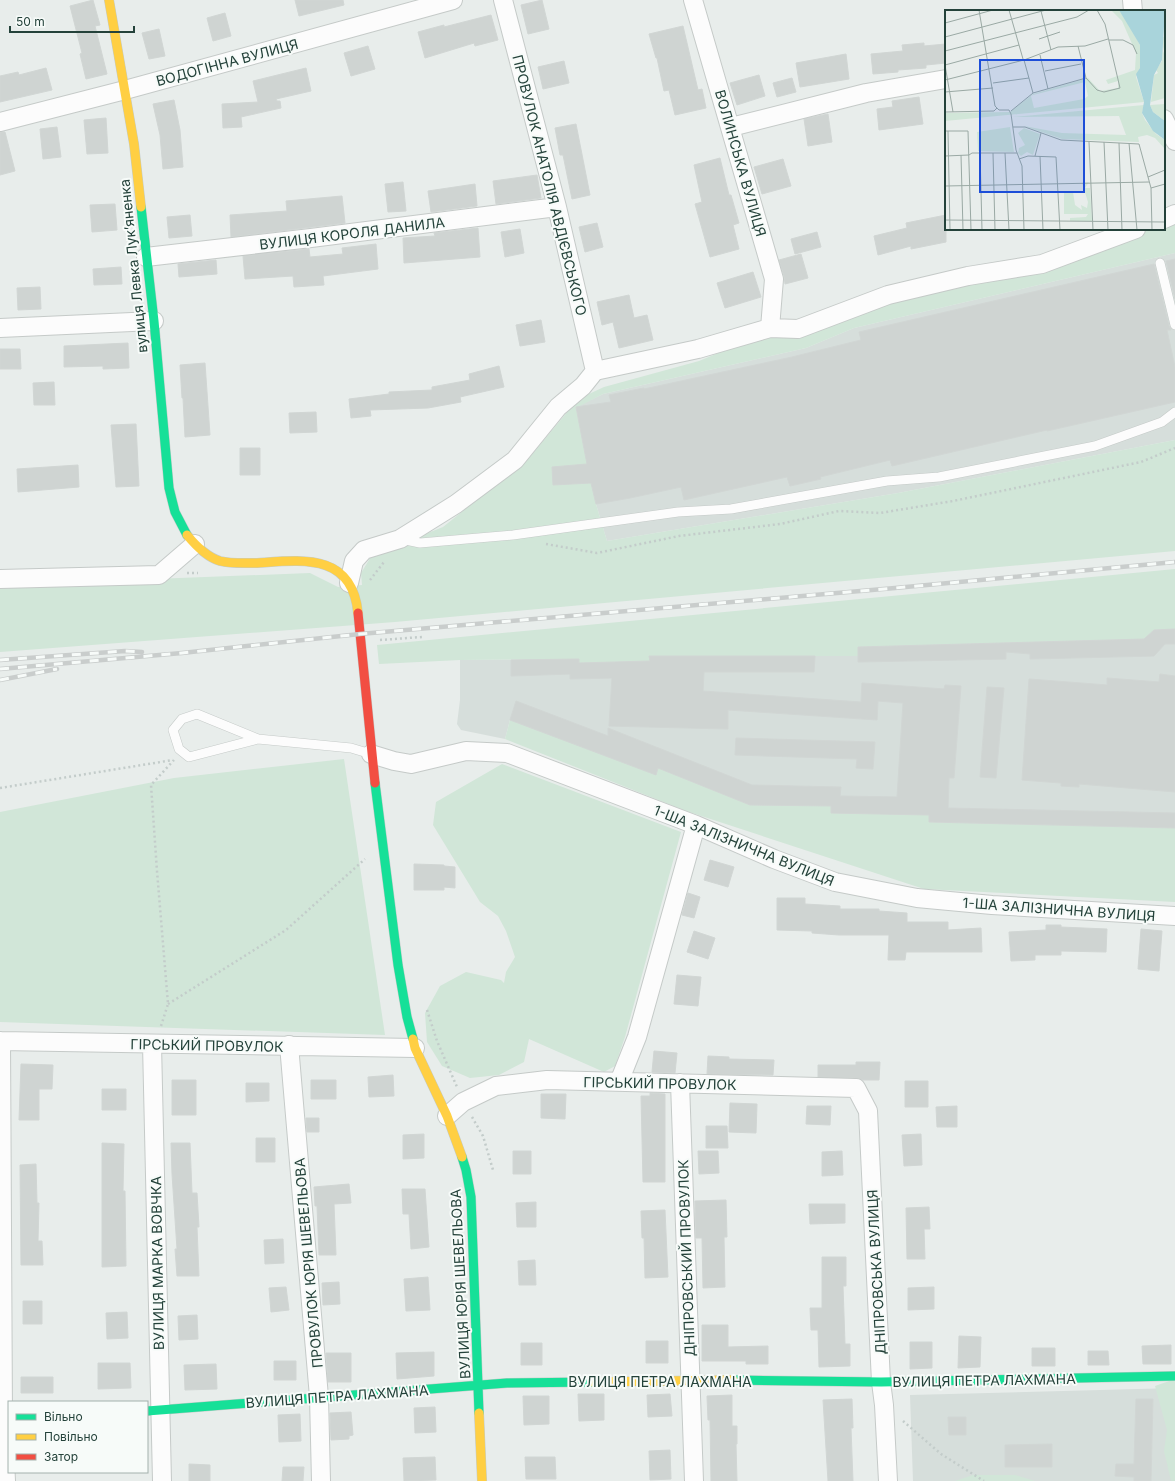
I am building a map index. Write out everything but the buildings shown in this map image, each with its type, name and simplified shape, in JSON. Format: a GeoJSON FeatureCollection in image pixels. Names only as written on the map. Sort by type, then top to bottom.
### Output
{"type":"FeatureCollection","features":[{"type":"Feature","properties":{"kind":"street","name":"вулиця Левка Лукʼяненка"},"geometry":{"type":"LineString","coordinates":[[109,0],[134,144],[154,322],[169,488],[175,514],[182,528],[195,544],[216,559],[230,563],[318,562],[341,574],[350,583]]}},
{"type":"Feature","properties":{"kind":"street","name":"ВОДОГІННА ВУЛИЦЯ"},"geometry":{"type":"LineString","coordinates":[[0,122],[125,90],[453,0]]}},
{"type":"Feature","properties":{"kind":"street","name":"ПРОВУЛОК АНАТОЛІЯ АВДІЄВСЬКОГО"},"geometry":{"type":"LineString","coordinates":[[503,0],[557,207],[595,371]]}},
{"type":"Feature","properties":{"kind":"street","name":"ВОЛИНСЬКА ВУЛИЦЯ"},"geometry":{"type":"LineString","coordinates":[[693,0],[774,278],[770,328]]}},
{"type":"Feature","properties":{"kind":"street"},"geometry":{"type":"LineString","coordinates":[[1132,0],[1133,10]]}},
{"type":"Feature","properties":{"kind":"street"},"geometry":{"type":"LineString","coordinates":[[731,127],[866,93],[945,79]]}},
{"type":"Feature","properties":{"kind":"street"},"geometry":{"type":"LineString","coordinates":[[1165,121],[1175,141]]}},
{"type":"Feature","properties":{"kind":"street","name":"ВУЛИЦЯ КОРОЛЯ ДАНИЛА"},"geometry":{"type":"LineString","coordinates":[[146,257],[304,239],[557,207]]}},
{"type":"Feature","properties":{"kind":"street"},"geometry":{"type":"LineString","coordinates":[[1165,218],[1175,214]]}},
{"type":"Feature","properties":{"kind":"street"},"geometry":{"type":"LineString","coordinates":[[350,583],[354,561],[364,550],[400,539],[456,504],[515,460],[558,407],[583,386],[595,371],[698,349],[770,328],[798,329],[888,295],[968,276],[1042,264],[1133,230]]}},
{"type":"Feature","properties":{"kind":"street"},"geometry":{"type":"LineString","coordinates":[[0,328],[154,322]]}},
{"type":"Feature","properties":{"kind":"street"},"geometry":{"type":"LineString","coordinates":[[0,579],[159,575],[195,544]]}},
{"type":"Feature","properties":{"kind":"street","name":"ВУЛИЦЯ ЮРІЯ ШЕВЕЛЬОВА"},"geometry":{"type":"LineString","coordinates":[[350,583],[357,608],[371,754],[398,965],[407,1017],[415,1048],[447,1116],[466,1170],[471,1197],[482,1481]]}},
{"type":"Feature","properties":{"kind":"street","name":"1-ША ЗАЛІЗНИЧНА ВУЛИЦЯ"},"geometry":{"type":"LineString","coordinates":[[371,754],[394,761],[411,764],[466,751],[507,753],[696,825],[774,859],[835,882],[917,898],[992,905],[1175,916]]}},
{"type":"Feature","properties":{"kind":"street"},"geometry":{"type":"LineString","coordinates":[[619,1082],[637,1037],[696,825]]}},
{"type":"Feature","properties":{"kind":"street"},"geometry":{"type":"LineString","coordinates":[[1,1041],[4,1416],[6,1481]]}},
{"type":"Feature","properties":{"kind":"street","name":"ГІРСЬКИЙ ПРОВУЛОК"},"geometry":{"type":"LineString","coordinates":[[1,1041],[415,1048]]}},
{"type":"Feature","properties":{"kind":"street","name":"ВУЛИЦЯ МАРКА ВОВЧКА"},"geometry":{"type":"LineString","coordinates":[[152,1044],[153,1411],[162,1481]]}},
{"type":"Feature","properties":{"kind":"street","name":"ПРОВУЛОК ЮРІЯ ШЕВЕЛЬОВА"},"geometry":{"type":"LineString","coordinates":[[289,1045],[319,1397],[321,1481]]}},
{"type":"Feature","properties":{"kind":"street","name":"ГІРСЬКИЙ ПРОВУЛОК"},"geometry":{"type":"LineString","coordinates":[[447,1116],[463,1102],[496,1086],[547,1080],[856,1088],[868,1111]]}},
{"type":"Feature","properties":{"kind":"street","name":"ДНІПРОВСЬКИЙ ПРОВУЛОК"},"geometry":{"type":"LineString","coordinates":[[680,1083],[689,1380],[694,1481]]}},
{"type":"Feature","properties":{"kind":"street","name":"ДНІПРОВСЬКА ВУЛИЦЯ"},"geometry":{"type":"LineString","coordinates":[[868,1111],[881,1382],[884,1406],[888,1481]]}},
{"type":"Feature","properties":{"kind":"street","name":"ВУЛИЦЯ ПЕТРА ЛАХМАНА"},"geometry":{"type":"LineString","coordinates":[[153,1411],[507,1383],[689,1380],[881,1382],[1175,1376]]}},
{"type":"Feature","properties":{"kind":"lane"},"geometry":{"type":"LineString","coordinates":[[1160,263],[1175,325]]}},
{"type":"Feature","properties":{"kind":"lane"},"geometry":{"type":"LineString","coordinates":[[400,539],[420,543],[513,535],[678,512],[731,510],[887,481],[939,477],[1095,446],[1162,422],[1175,412]]}},
{"type":"Feature","properties":{"kind":"lane"},"geometry":{"type":"LineString","coordinates":[[258,739],[189,757],[179,749],[173,730],[182,719],[197,714],[258,739],[351,748],[371,754]]}},
{"type":"Feature","properties":{"kind":"path"},"geometry":{"type":"LineString","coordinates":[[540,542],[597,553],[679,536],[780,524],[839,511],[880,513],[953,501],[1141,462],[1175,448]]}},
{"type":"Feature","properties":{"kind":"path"},"geometry":{"type":"LineString","coordinates":[[159,575],[199,572]]}},
{"type":"Feature","properties":{"kind":"path"},"geometry":{"type":"LineString","coordinates":[[378,640],[422,637]]}},
{"type":"Feature","properties":{"kind":"path"},"geometry":{"type":"LineString","coordinates":[[0,788],[189,757]]}},
{"type":"Feature","properties":{"kind":"path"},"geometry":{"type":"LineString","coordinates":[[152,1044],[160,1030],[168,1004],[151,785],[174,760]]}},
{"type":"Feature","properties":{"kind":"path"},"geometry":{"type":"LineString","coordinates":[[168,1004],[286,930],[367,857]]}},
{"type":"Feature","properties":{"kind":"path"},"geometry":{"type":"LineString","coordinates":[[424,1003],[437,1041],[463,1102],[483,1136],[493,1170]]}},
{"type":"Feature","properties":{"kind":"path"},"geometry":{"type":"LineString","coordinates":[[884,1406],[940,1454],[984,1481]]}},
{"type":"Feature","properties":{"kind":"shaded area"},"geometry":{"type":"Polygon","coordinates":[[[1175,253],[1175,440],[898,493],[607,541],[596,504],[576,407],[603,394],[806,348],[854,328],[1175,253]]]}},
{"type":"Feature","properties":{"kind":"shaded area"},"geometry":{"type":"Polygon","coordinates":[[[1175,629],[1175,828],[929,822],[831,813],[831,806],[750,805],[658,768],[655,775],[510,720],[505,739],[461,730],[457,724],[460,700],[460,660],[579,659],[579,663],[650,661],[649,656],[857,656],[858,647],[1144,639],[1154,630],[1175,629]]]}},
{"type":"Feature","properties":{"kind":"shaded area"},"geometry":{"type":"Polygon","coordinates":[[[1175,1388],[1175,1481],[913,1481],[910,1395],[1175,1388]]]}},
{"type":"Feature","properties":{"kind":"green space"},"geometry":{"type":"Polygon","coordinates":[[[1175,218],[1175,253],[854,328],[806,348],[603,394],[576,408],[596,504],[607,541],[898,493],[1175,440],[1175,551],[395,622],[0,652],[0,585],[310,573],[338,587],[362,585],[361,573],[372,555],[443,527],[529,458],[578,399],[604,387],[699,361],[764,334],[905,297],[969,281],[1043,272],[1146,230],[1165,230],[1165,223],[1175,218]]]}},
{"type":"Feature","properties":{"kind":"green space"},"geometry":{"type":"Polygon","coordinates":[[[1175,569],[1175,629],[1154,630],[1144,639],[858,647],[858,656],[650,656],[650,661],[579,663],[579,659],[460,660],[379,664],[377,645],[1175,569]]]}},
{"type":"Feature","properties":{"kind":"green space"},"geometry":{"type":"Polygon","coordinates":[[[510,720],[656,774],[658,768],[750,805],[831,806],[831,813],[929,815],[929,822],[1175,828],[1175,902],[924,889],[686,811],[505,739],[510,720]]]}},
{"type":"Feature","properties":{"kind":"green space"},"geometry":{"type":"Polygon","coordinates":[[[344,759],[385,1035],[0,1022],[0,812],[174,778],[344,759]]]}},
{"type":"Feature","properties":{"kind":"green space"},"geometry":{"type":"Polygon","coordinates":[[[502,764],[681,832],[625,1037],[615,1066],[604,1072],[529,1039],[524,1062],[499,1075],[470,1078],[442,1066],[427,1042],[425,1013],[440,986],[466,972],[501,980],[504,983],[506,972],[515,957],[506,931],[498,916],[480,902],[433,825],[436,802],[502,764]]]}},
{"type":"Feature","properties":{"kind":"green space"},"geometry":{"type":"Polygon","coordinates":[[[1175,1379],[1175,1481],[1171,1481],[1164,1451],[1167,1430],[1155,1386],[1175,1379]]]}},
{"type":"Feature","properties":{"kind":"green space"},"geometry":{"type":"Polygon","coordinates":[[[973,1475],[1015,1475],[1035,1481],[955,1481],[973,1475]]]}},
{"type":"Feature","properties":{"kind":"railway"},"geometry":{"type":"LineString","coordinates":[[0,669],[182,653],[360,634],[895,588],[1175,562]]}},
{"type":"Feature","properties":{"kind":"railway"},"geometry":{"type":"LineString","coordinates":[[0,660],[125,651],[142,652]]}},
{"type":"Feature","properties":{"kind":"railway"},"geometry":{"type":"LineString","coordinates":[[0,680],[57,669]]}},
{"type":"Feature","properties":{"kind":"traffic: fast"},"geometry":{"type":"LineString","coordinates":[[141,207],[154,321],[169,488],[175,512],[187,535]]}},
{"type":"Feature","properties":{"kind":"traffic: fast"},"geometry":{"type":"LineString","coordinates":[[375,783],[398,965],[407,1017],[413,1039]]}},
{"type":"Feature","properties":{"kind":"traffic: fast"},"geometry":{"type":"LineString","coordinates":[[462,1157],[471,1197],[479,1413]]}},
{"type":"Feature","properties":{"kind":"traffic: fast"},"geometry":{"type":"LineString","coordinates":[[733,1380],[881,1382],[1175,1376]]}},
{"type":"Feature","properties":{"kind":"traffic: fast"},"geometry":{"type":"LineString","coordinates":[[148,1411],[507,1383],[593,1382]]}},
{"type":"Feature","properties":{"kind":"traffic: slow"},"geometry":{"type":"LineString","coordinates":[[109,0],[134,144],[141,207]]}},
{"type":"Feature","properties":{"kind":"traffic: slow"},"geometry":{"type":"LineString","coordinates":[[187,535],[202,551],[220,561],[229,563],[291,561],[308,562],[322,564],[336,570],[346,579],[354,594],[358,613]]}},
{"type":"Feature","properties":{"kind":"traffic: slow"},"geometry":{"type":"LineString","coordinates":[[413,1039],[415,1048],[447,1116],[462,1157]]}},
{"type":"Feature","properties":{"kind":"traffic: slow"},"geometry":{"type":"LineString","coordinates":[[593,1382],[733,1380]]}},
{"type":"Feature","properties":{"kind":"traffic: slow"},"geometry":{"type":"LineString","coordinates":[[479,1413],[482,1481]]}},
{"type":"Feature","properties":{"kind":"traffic: jam"},"geometry":{"type":"LineString","coordinates":[[358,613],[375,783]]}}]}
